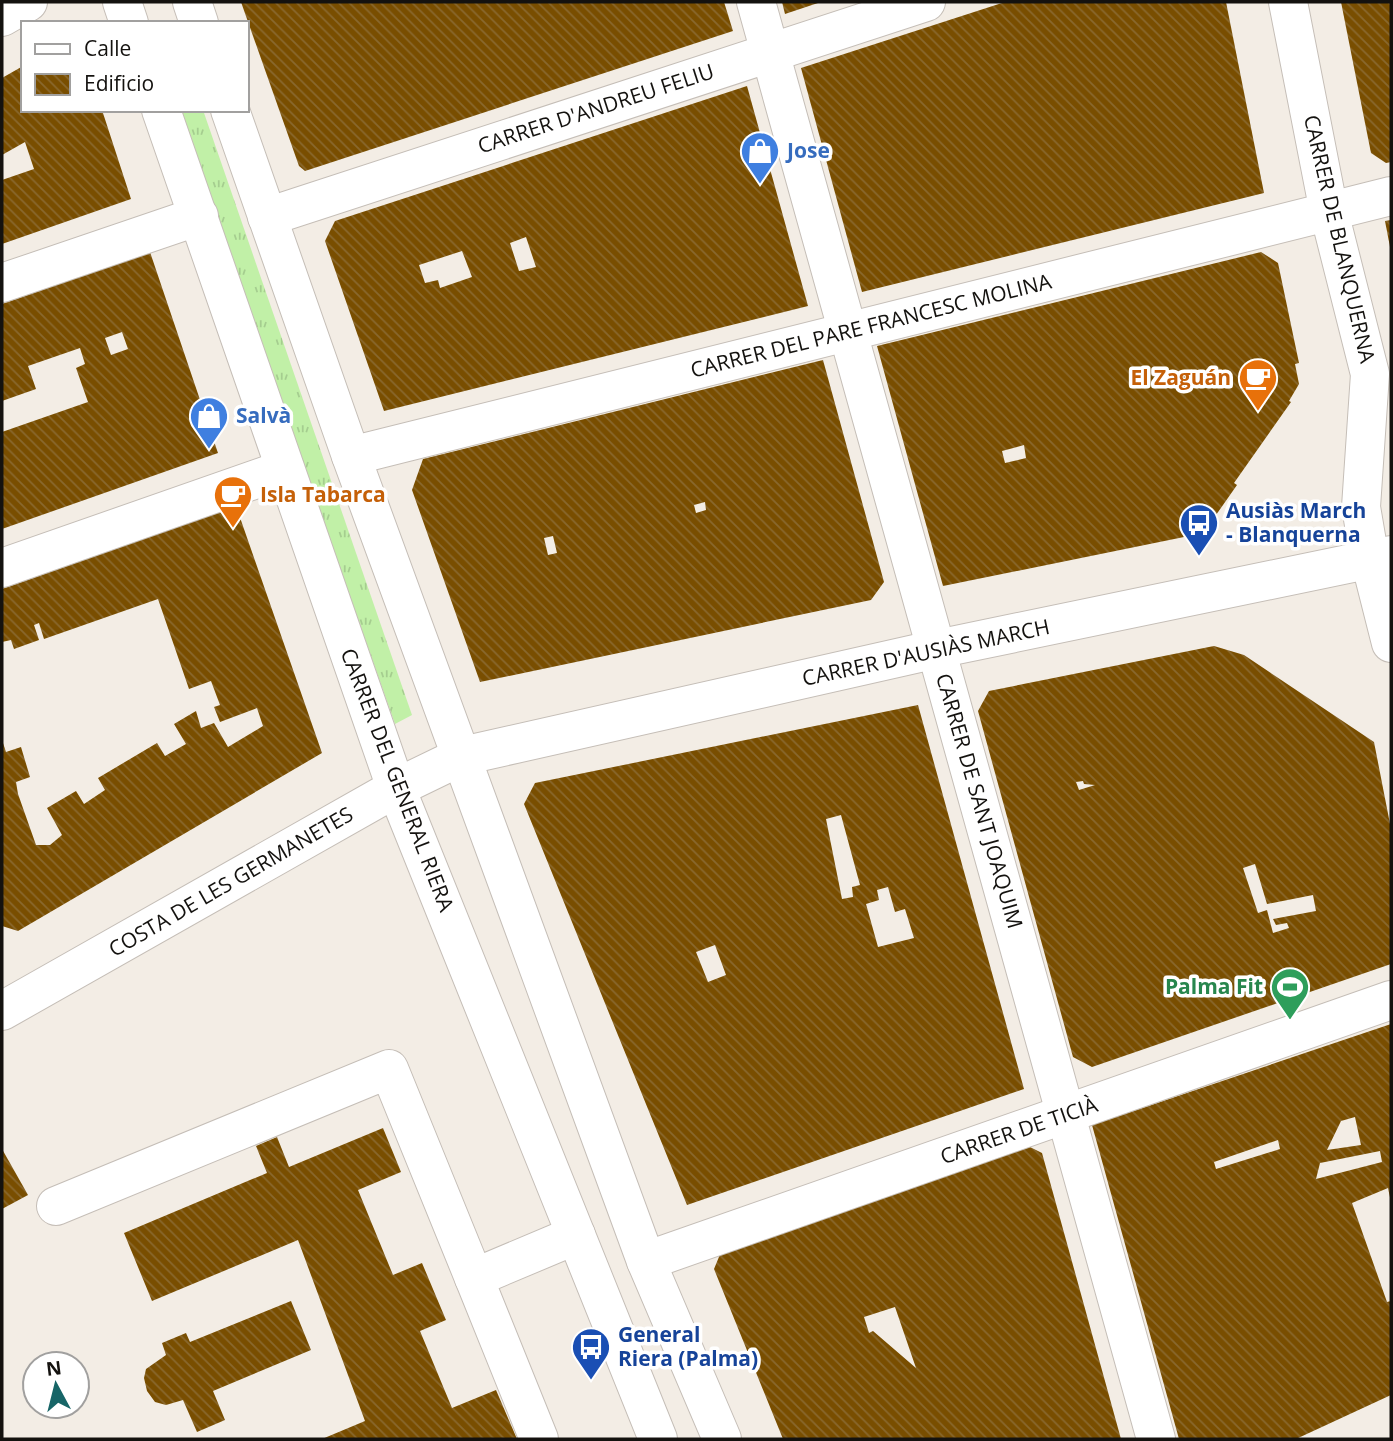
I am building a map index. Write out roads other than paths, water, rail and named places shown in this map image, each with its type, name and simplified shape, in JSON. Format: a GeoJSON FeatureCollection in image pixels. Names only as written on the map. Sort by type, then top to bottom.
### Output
{"type":"FeatureCollection","features":[{"type":"Feature","properties":{"kind":"street"},"geometry":{"type":"LineString","coordinates":[[2,17],[28,2]]}},
{"type":"Feature","properties":{"kind":"street"},"geometry":{"type":"LineString","coordinates":[[122,2],[128,21]]}},
{"type":"Feature","properties":{"kind":"street"},"geometry":{"type":"LineString","coordinates":[[192,2],[199,21]]}},
{"type":"Feature","properties":{"kind":"street","name":"CARRER DE SANT JOAQUIM"},"geometry":{"type":"LineString","coordinates":[[756,2],[1156,1439]]}},
{"type":"Feature","properties":{"kind":"street","name":"CARRER D'ANDREU FELIU"},"geometry":{"type":"LineString","coordinates":[[267,217],[926,2]]}},
{"type":"Feature","properties":{"kind":"street","name":"CARRER DE BLANQUERNA"},"geometry":{"type":"LineString","coordinates":[[1288,2],[1329,212],[1370,374],[1361,507],[1381,557],[1391,643]]}},
{"type":"Feature","properties":{"kind":"street","name":"CARRER DEL GENERAL RIERA"},"geometry":{"type":"LineString","coordinates":[[162,112],[396,788],[658,1439]]}},
{"type":"Feature","properties":{"kind":"street"},"geometry":{"type":"LineString","coordinates":[[231,112],[351,456],[646,1261],[722,1439]]}},
{"type":"Feature","properties":{"kind":"street","name":"CARRER DEL PARE FRANCESC MOLINA"},"geometry":{"type":"LineString","coordinates":[[351,456],[1391,196]]}},
{"type":"Feature","properties":{"kind":"street"},"geometry":{"type":"LineString","coordinates":[[2,283],[199,216]]}},
{"type":"Feature","properties":{"kind":"street"},"geometry":{"type":"LineString","coordinates":[[2,568],[285,469]]}},
{"type":"Feature","properties":{"kind":"street","name":"CARRER D'AUSIÀS MARCH"},"geometry":{"type":"LineString","coordinates":[[462,755],[937,649],[1381,557]]}},
{"type":"Feature","properties":{"kind":"street","name":"COSTA DE LES GERMANETES"},"geometry":{"type":"LineString","coordinates":[[2,1011],[396,788],[462,755]]}},
{"type":"Feature","properties":{"kind":"street","name":"CARRER DE TICIÀ"},"geometry":{"type":"LineString","coordinates":[[646,1261],[1391,1000]]}},
{"type":"Feature","properties":{"kind":"street"},"geometry":{"type":"LineString","coordinates":[[56,1206],[389,1069],[539,1439]]}},
{"type":"Feature","properties":{"kind":"street"},"geometry":{"type":"LineString","coordinates":[[474,1278],[576,1235]]}},
{"type":"Feature","properties":{"kind":"place","name":"Jose"},"geometry":{"type":"Point","coordinates":[760,185]}},
{"type":"Feature","properties":{"kind":"place","name":"El Zaguán"},"geometry":{"type":"Point","coordinates":[1258,412]}},
{"type":"Feature","properties":{"kind":"place","name":"Salvà"},"geometry":{"type":"Point","coordinates":[209,450]}},
{"type":"Feature","properties":{"kind":"place","name":"Isla Tabarca"},"geometry":{"type":"Point","coordinates":[233,529]}},
{"type":"Feature","properties":{"kind":"place","name":"Ausiàs March - Blanquerna"},"geometry":{"type":"Point","coordinates":[1199,557]}},
{"type":"Feature","properties":{"kind":"place","name":"Palma Fit"},"geometry":{"type":"Point","coordinates":[1290,1021]}},
{"type":"Feature","properties":{"kind":"place","name":"General Riera (Palma)"},"geometry":{"type":"Point","coordinates":[591,1381]}}]}
